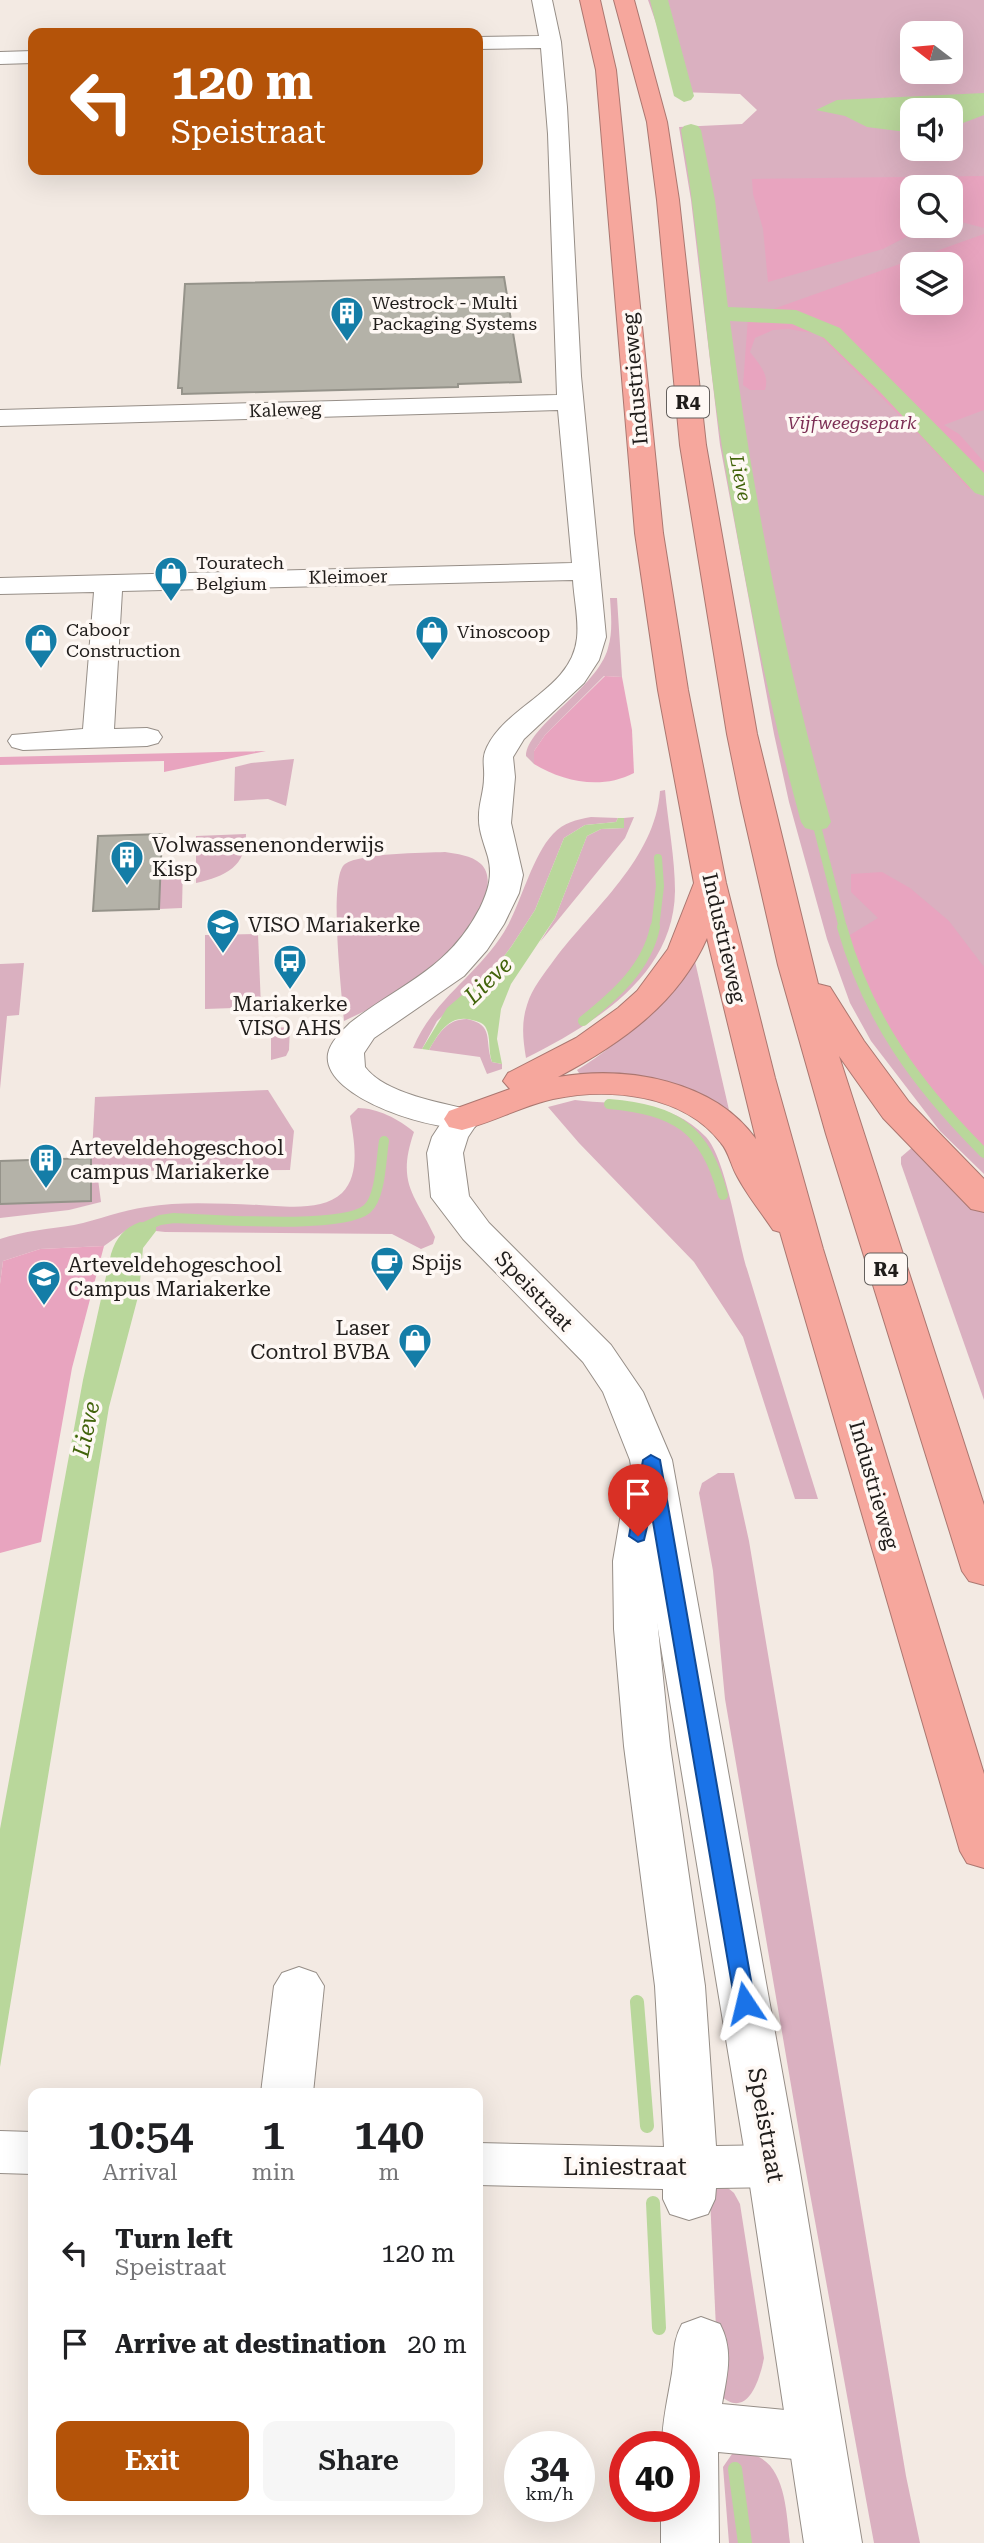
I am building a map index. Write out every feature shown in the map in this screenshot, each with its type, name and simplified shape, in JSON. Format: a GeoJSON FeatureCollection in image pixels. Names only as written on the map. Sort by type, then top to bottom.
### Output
{"type":"FeatureCollection","features":[{"type":"Feature","properties":{"kind":"highway","name":"Industrieweg"},"geometry":{"type":"LineString","coordinates":[[590,0],[607,83],[649,533],[673,690],[710,883],[757,1078],[804,1248],[984,1851]]}},
{"type":"Feature","properties":{"kind":"highway","name":"R4"},"geometry":{"type":"LineString","coordinates":[[624,0],[657,122],[668,200],[693,445],[743,734],[795,965],[848,1147],[984,1572]]}},
{"type":"Feature","properties":{"kind":"highway"},"geometry":{"type":"LineString","coordinates":[[462,1119],[477,1104],[579,1053],[636,1009],[660,985],[681,957],[710,883]]}},
{"type":"Feature","properties":{"kind":"highway"},"geometry":{"type":"LineString","coordinates":[[795,965],[827,1005],[848,1044],[896,1110],[984,1201]]}},
{"type":"Feature","properties":{"kind":"highway","name":"R4"},"geometry":{"type":"LineString","coordinates":[[462,1119],[529,1095],[570,1085],[612,1083],[668,1094],[715,1117],[733,1133],[745,1151],[756,1177],[804,1248]]}},
{"type":"Feature","properties":{"kind":"street"},"geometry":{"type":"LineString","coordinates":[[462,1119],[370,1090],[355,1081],[346,1067],[346,1053],[353,1039],[364,1027],[418,995],[452,969],[477,942],[506,887],[508,866],[495,821],[500,778],[498,756],[512,734],[550,703],[580,668],[591,642],[587,571],[570,402],[559,131],[551,41],[542,0]]}},
{"type":"Feature","properties":{"kind":"street"},"geometry":{"type":"LineString","coordinates":[[483,43],[551,41]]}},
{"type":"Feature","properties":{"kind":"street"},"geometry":{"type":"LineString","coordinates":[[0,58],[28,57]]}},
{"type":"Feature","properties":{"kind":"street","name":"Kaleweg"},"geometry":{"type":"LineString","coordinates":[[0,418],[570,402]]}},
{"type":"Feature","properties":{"kind":"street","name":"Kleimoer"},"geometry":{"type":"LineString","coordinates":[[0,586],[587,571]]}},
{"type":"Feature","properties":{"kind":"street"},"geometry":{"type":"LineString","coordinates":[[98,738],[109,583]]}},
{"type":"Feature","properties":{"kind":"street"},"geometry":{"type":"LineString","coordinates":[[23,741],[147,737]]}},
{"type":"Feature","properties":{"kind":"street","name":"Speistraat"},"geometry":{"type":"LineString","coordinates":[[462,1119],[450,1137],[445,1153],[450,1197],[476,1231],[597,1354],[623,1392],[651,1460],[773,2166],[833,2543]]}},
{"type":"Feature","properties":{"kind":"street"},"geometry":{"type":"LineString","coordinates":[[651,1460],[634,1561],[636,1629],[647,1746],[680,1986],[690,2183]]}},
{"type":"Feature","properties":{"kind":"street"},"geometry":{"type":"LineString","coordinates":[[287,2088],[299,1986]]}},
{"type":"Feature","properties":{"kind":"street"},"geometry":{"type":"LineString","coordinates":[[0,2152],[28,2152]]}},
{"type":"Feature","properties":{"kind":"street","name":"Liniestraat"},"geometry":{"type":"LineString","coordinates":[[483,2164],[625,2169],[690,2183],[773,2166]]}},
{"type":"Feature","properties":{"kind":"street"},"geometry":{"type":"LineString","coordinates":[[690,2543],[690,2425],[700,2370],[701,2340]]}},
{"type":"Feature","properties":{"kind":"street"},"geometry":{"type":"LineString","coordinates":[[690,2425],[816,2438]]}},
{"type":"Feature","properties":{"kind":"green space","name":"Vijfweegsepark"},"geometry":{"type":"Polygon","coordinates":[[[648,0],[984,0],[984,1174],[940,1131],[871,1041],[850,1003],[827,939],[789,802],[720,445],[691,200],[679,127],[742,124],[757,110],[740,94],[680,92],[648,0]]]}},
{"type":"Feature","properties":{"kind":"green space"},"geometry":{"type":"Polygon","coordinates":[[[610,598],[617,598],[622,677],[604,676],[545,735],[534,751],[534,764],[526,756],[529,744],[602,663],[611,635],[610,598]]]}},
{"type":"Feature","properties":{"kind":"green space"},"geometry":{"type":"Polygon","coordinates":[[[294,759],[286,806],[268,799],[234,801],[235,767],[294,759]]]}},
{"type":"Feature","properties":{"kind":"green space"},"geometry":{"type":"Polygon","coordinates":[[[665,790],[675,891],[671,921],[661,949],[645,973],[602,1013],[526,1058],[523,1025],[532,993],[554,960],[635,861],[656,816],[660,791],[665,790]]]}},
{"type":"Feature","properties":{"kind":"green space"},"geometry":{"type":"Polygon","coordinates":[[[591,817],[618,818],[616,822],[585,825],[564,838],[535,910],[511,947],[499,963],[437,1021],[422,1049],[413,1048],[433,1014],[497,942],[508,925],[546,843],[566,824],[591,817]]]}},
{"type":"Feature","properties":{"kind":"green space"},"geometry":{"type":"Polygon","coordinates":[[[634,817],[625,838],[540,942],[555,918],[587,836],[601,829],[624,828],[624,818],[634,817]]]}},
{"type":"Feature","properties":{"kind":"green space"},"geometry":{"type":"Polygon","coordinates":[[[246,834],[242,855],[232,868],[216,877],[196,883],[196,836],[246,834]]]}},
{"type":"Feature","properties":{"kind":"green space"},"geometry":{"type":"Polygon","coordinates":[[[445,852],[464,855],[477,861],[487,876],[487,891],[471,925],[447,956],[425,977],[344,1021],[337,890],[340,873],[345,864],[378,856],[445,852]]]}},
{"type":"Feature","properties":{"kind":"green space"},"geometry":{"type":"Polygon","coordinates":[[[161,865],[183,865],[182,908],[159,909],[161,865]]]}},
{"type":"Feature","properties":{"kind":"green space"},"geometry":{"type":"Polygon","coordinates":[[[258,934],[261,1007],[205,1009],[205,935],[258,934]]]}},
{"type":"Feature","properties":{"kind":"green space"},"geometry":{"type":"Polygon","coordinates":[[[694,957],[729,1110],[692,1092],[657,1080],[579,1073],[577,1070],[641,1020],[694,957]]]}},
{"type":"Feature","properties":{"kind":"green space"},"geometry":{"type":"Polygon","coordinates":[[[24,963],[19,1015],[7,1016],[0,1089],[0,964],[24,963]]]}},
{"type":"Feature","properties":{"kind":"green space"},"geometry":{"type":"Polygon","coordinates":[[[467,1019],[485,1029],[492,1062],[502,1064],[502,1069],[487,1074],[480,1057],[429,1050],[449,1025],[467,1019]]]}},
{"type":"Feature","properties":{"kind":"green space"},"geometry":{"type":"Polygon","coordinates":[[[290,1027],[289,1050],[286,1056],[271,1060],[271,1028],[290,1027]]]}},
{"type":"Feature","properties":{"kind":"green space"},"geometry":{"type":"Polygon","coordinates":[[[268,1090],[294,1131],[290,1170],[91,1171],[95,1097],[268,1090]]]}},
{"type":"Feature","properties":{"kind":"green space"},"geometry":{"type":"Polygon","coordinates":[[[575,1100],[661,1110],[692,1124],[713,1148],[725,1180],[747,1269],[818,1499],[795,1499],[743,1337],[694,1262],[579,1143],[548,1107],[575,1100]]]}},
{"type":"Feature","properties":{"kind":"green space"},"geometry":{"type":"Polygon","coordinates":[[[358,1108],[388,1115],[414,1132],[409,1150],[407,1177],[435,1237],[433,1244],[421,1249],[392,1234],[165,1232],[156,1231],[156,1225],[125,1231],[104,1246],[40,1249],[3,1261],[0,1284],[0,1239],[9,1236],[74,1225],[128,1210],[160,1205],[202,1203],[302,1206],[334,1199],[342,1193],[352,1176],[355,1156],[350,1116],[358,1108]]]}},
{"type":"Feature","properties":{"kind":"green space"},"geometry":{"type":"Polygon","coordinates":[[[915,1145],[984,1208],[984,1400],[901,1164],[901,1157],[915,1145]]]}},
{"type":"Feature","properties":{"kind":"green space"},"geometry":{"type":"Polygon","coordinates":[[[91,1178],[98,1179],[101,1202],[69,1210],[0,1218],[0,1204],[91,1201],[91,1178]]]}},
{"type":"Feature","properties":{"kind":"green space"},"geometry":{"type":"Polygon","coordinates":[[[718,1473],[734,1473],[749,1541],[906,2476],[920,2543],[874,2543],[804,2161],[725,1699],[713,1571],[699,1493],[702,1483],[718,1473]]]}},
{"type":"Feature","properties":{"kind":"green space"},"geometry":{"type":"Polygon","coordinates":[[[716,2183],[722,2183],[734,2193],[740,2204],[764,2358],[755,2386],[744,2400],[737,2403],[719,2394],[710,2198],[716,2183]]]}},
{"type":"Feature","properties":{"kind":"green space"},"geometry":{"type":"Polygon","coordinates":[[[745,2453],[759,2457],[769,2464],[776,2475],[785,2502],[790,2543],[729,2543],[723,2467],[732,2454],[745,2453]]]}},
{"type":"Feature","properties":{"kind":"shaded area"},"geometry":{"type":"Polygon","coordinates":[[[963,176],[984,176],[984,228],[963,222],[963,176]]]}},
{"type":"Feature","properties":{"kind":"shaded area"},"geometry":{"type":"Polygon","coordinates":[[[900,177],[900,238],[904,238],[883,249],[768,282],[763,229],[753,194],[752,179],[900,177]]]}},
{"type":"Feature","properties":{"kind":"shaded area"},"geometry":{"type":"Polygon","coordinates":[[[984,234],[984,410],[944,425],[959,434],[984,462],[984,475],[969,489],[818,334],[788,329],[773,330],[755,338],[750,352],[763,370],[765,390],[750,390],[743,385],[748,318],[900,264],[900,315],[963,315],[963,252],[933,252],[984,234]]]}},
{"type":"Feature","properties":{"kind":"shaded area"},"geometry":{"type":"Polygon","coordinates":[[[605,676],[622,677],[632,730],[634,773],[609,781],[583,782],[534,764],[534,751],[545,735],[605,676]]]}},
{"type":"Feature","properties":{"kind":"shaded area"},"geometry":{"type":"Polygon","coordinates":[[[266,751],[164,772],[164,761],[0,765],[0,757],[266,751]]]}},
{"type":"Feature","properties":{"kind":"shaded area"},"geometry":{"type":"Polygon","coordinates":[[[882,872],[910,888],[949,921],[984,967],[984,1153],[936,1102],[881,1024],[870,1004],[845,938],[878,918],[851,892],[851,874],[882,872]]]}},
{"type":"Feature","properties":{"kind":"shaded area"},"geometry":{"type":"Polygon","coordinates":[[[104,1246],[72,1368],[41,1542],[0,1553],[0,1284],[3,1261],[40,1249],[104,1246]]]}},
{"type":"Feature","properties":{"kind":"water"},"geometry":{"type":"Polygon","coordinates":[[[984,93],[984,115],[963,123],[963,98],[900,98],[900,131],[867,127],[845,116],[816,110],[837,100],[984,93]]]}},
{"type":"Feature","properties":{"kind":"water"},"geometry":{"type":"Polygon","coordinates":[[[618,818],[624,818],[624,828],[601,829],[587,836],[555,918],[511,984],[501,1009],[497,1039],[502,1064],[492,1062],[485,1026],[472,1020],[451,1022],[441,1031],[429,1050],[422,1049],[447,1008],[499,963],[511,947],[535,910],[564,838],[585,825],[616,822],[618,818]]]}},
{"type":"Feature","properties":{"kind":"water"},"geometry":{"type":"Polygon","coordinates":[[[140,1222],[156,1225],[156,1231],[143,1248],[139,1293],[109,1407],[0,2067],[0,1829],[83,1380],[111,1254],[121,1234],[140,1222]]]}},
{"type":"Feature","properties":{"kind":"building","name":"Westrock - Multi Packaging Systems"},"geometry":{"type":"Polygon","coordinates":[[[504,277],[521,382],[458,384],[458,387],[182,394],[182,388],[178,388],[185,284],[504,277]]]}},
{"type":"Feature","properties":{"kind":"building","name":"Volwassenenonderwijs Kisp"},"geometry":{"type":"Polygon","coordinates":[[[162,834],[159,909],[93,911],[98,836],[162,834]]]}},
{"type":"Feature","properties":{"kind":"building","name":"Arteveldehogeschool campus Mariakerke"},"geometry":{"type":"Polygon","coordinates":[[[91,1158],[91,1201],[0,1204],[0,1161],[91,1158]]]}},
{"type":"Feature","properties":{"kind":"waterway","name":"Lieve"},"geometry":{"type":"LineString","coordinates":[[659,0],[684,96]]}},
{"type":"Feature","properties":{"kind":"waterway","name":"Lieve"},"geometry":{"type":"LineString","coordinates":[[691,130],[704,200],[734,445],[791,733],[816,822]]}},
{"type":"Feature","properties":{"kind":"waterway"},"geometry":{"type":"LineString","coordinates":[[729,314],[796,317],[832,333],[888,387],[984,488]]}},
{"type":"Feature","properties":{"kind":"waterway"},"geometry":{"type":"LineString","coordinates":[[816,822],[843,928]]}},
{"type":"Feature","properties":{"kind":"waterway"},"geometry":{"type":"LineString","coordinates":[[655,928],[660,886],[658,858]]}},
{"type":"Feature","properties":{"kind":"waterway"},"geometry":{"type":"LineString","coordinates":[[583,1021],[628,980],[645,955],[655,927]]}},
{"type":"Feature","properties":{"kind":"waterway"},"geometry":{"type":"LineString","coordinates":[[842,927],[866,992],[898,1049],[937,1102],[984,1153]]}},
{"type":"Feature","properties":{"kind":"waterway"},"geometry":{"type":"LineString","coordinates":[[609,1104],[653,1111],[684,1127],[697,1138],[707,1153],[723,1195]]}},
{"type":"Feature","properties":{"kind":"waterway","name":"Lieve"},"geometry":{"type":"LineString","coordinates":[[140,1229],[160,1220],[174,1218],[305,1221],[353,1215],[367,1209],[375,1196],[384,1141]]}},
{"type":"Feature","properties":{"kind":"waterway"},"geometry":{"type":"LineString","coordinates":[[637,2002],[647,2126]]}},
{"type":"Feature","properties":{"kind":"waterway"},"geometry":{"type":"LineString","coordinates":[[653,2203],[659,2328]]}},
{"type":"Feature","properties":{"kind":"waterway"},"geometry":{"type":"LineString","coordinates":[[735,2469],[745,2543]]}},
{"type":"Feature","properties":{"kind":"place","name":"Westrock - Multi Packaging Systems"},"geometry":{"type":"Point","coordinates":[347,343]}},
{"type":"Feature","properties":{"kind":"place","name":"Touratech Belgium"},"geometry":{"type":"Point","coordinates":[171,603]}},
{"type":"Feature","properties":{"kind":"place","name":"Vinoscoop"},"geometry":{"type":"Point","coordinates":[432,662]}},
{"type":"Feature","properties":{"kind":"place","name":"Caboor Construction"},"geometry":{"type":"Point","coordinates":[41,670]}},
{"type":"Feature","properties":{"kind":"place","name":"Volwassenenonderwijs Kisp"},"geometry":{"type":"Point","coordinates":[127,887]}},
{"type":"Feature","properties":{"kind":"place","name":"VISO Mariakerke"},"geometry":{"type":"Point","coordinates":[223,955]}},
{"type":"Feature","properties":{"kind":"place","name":"Mariakerke VISO AHS"},"geometry":{"type":"Point","coordinates":[290,991]}},
{"type":"Feature","properties":{"kind":"place","name":"Arteveldehogeschool campus Mariakerke"},"geometry":{"type":"Point","coordinates":[46,1190]}},
{"type":"Feature","properties":{"kind":"place","name":"Spijs"},"geometry":{"type":"Point","coordinates":[387,1293]}},
{"type":"Feature","properties":{"kind":"place","name":"Arteveldehogeschool Campus Mariakerke"},"geometry":{"type":"Point","coordinates":[44,1307]}},
{"type":"Feature","properties":{"kind":"place","name":"Laser Control BVBA"},"geometry":{"type":"Point","coordinates":[415,1370]}},
{"type":"Feature","properties":{"kind":"route"},"geometry":{"type":"LineString","coordinates":[[638,1536],[651,1460],[745,2003]]}}]}
